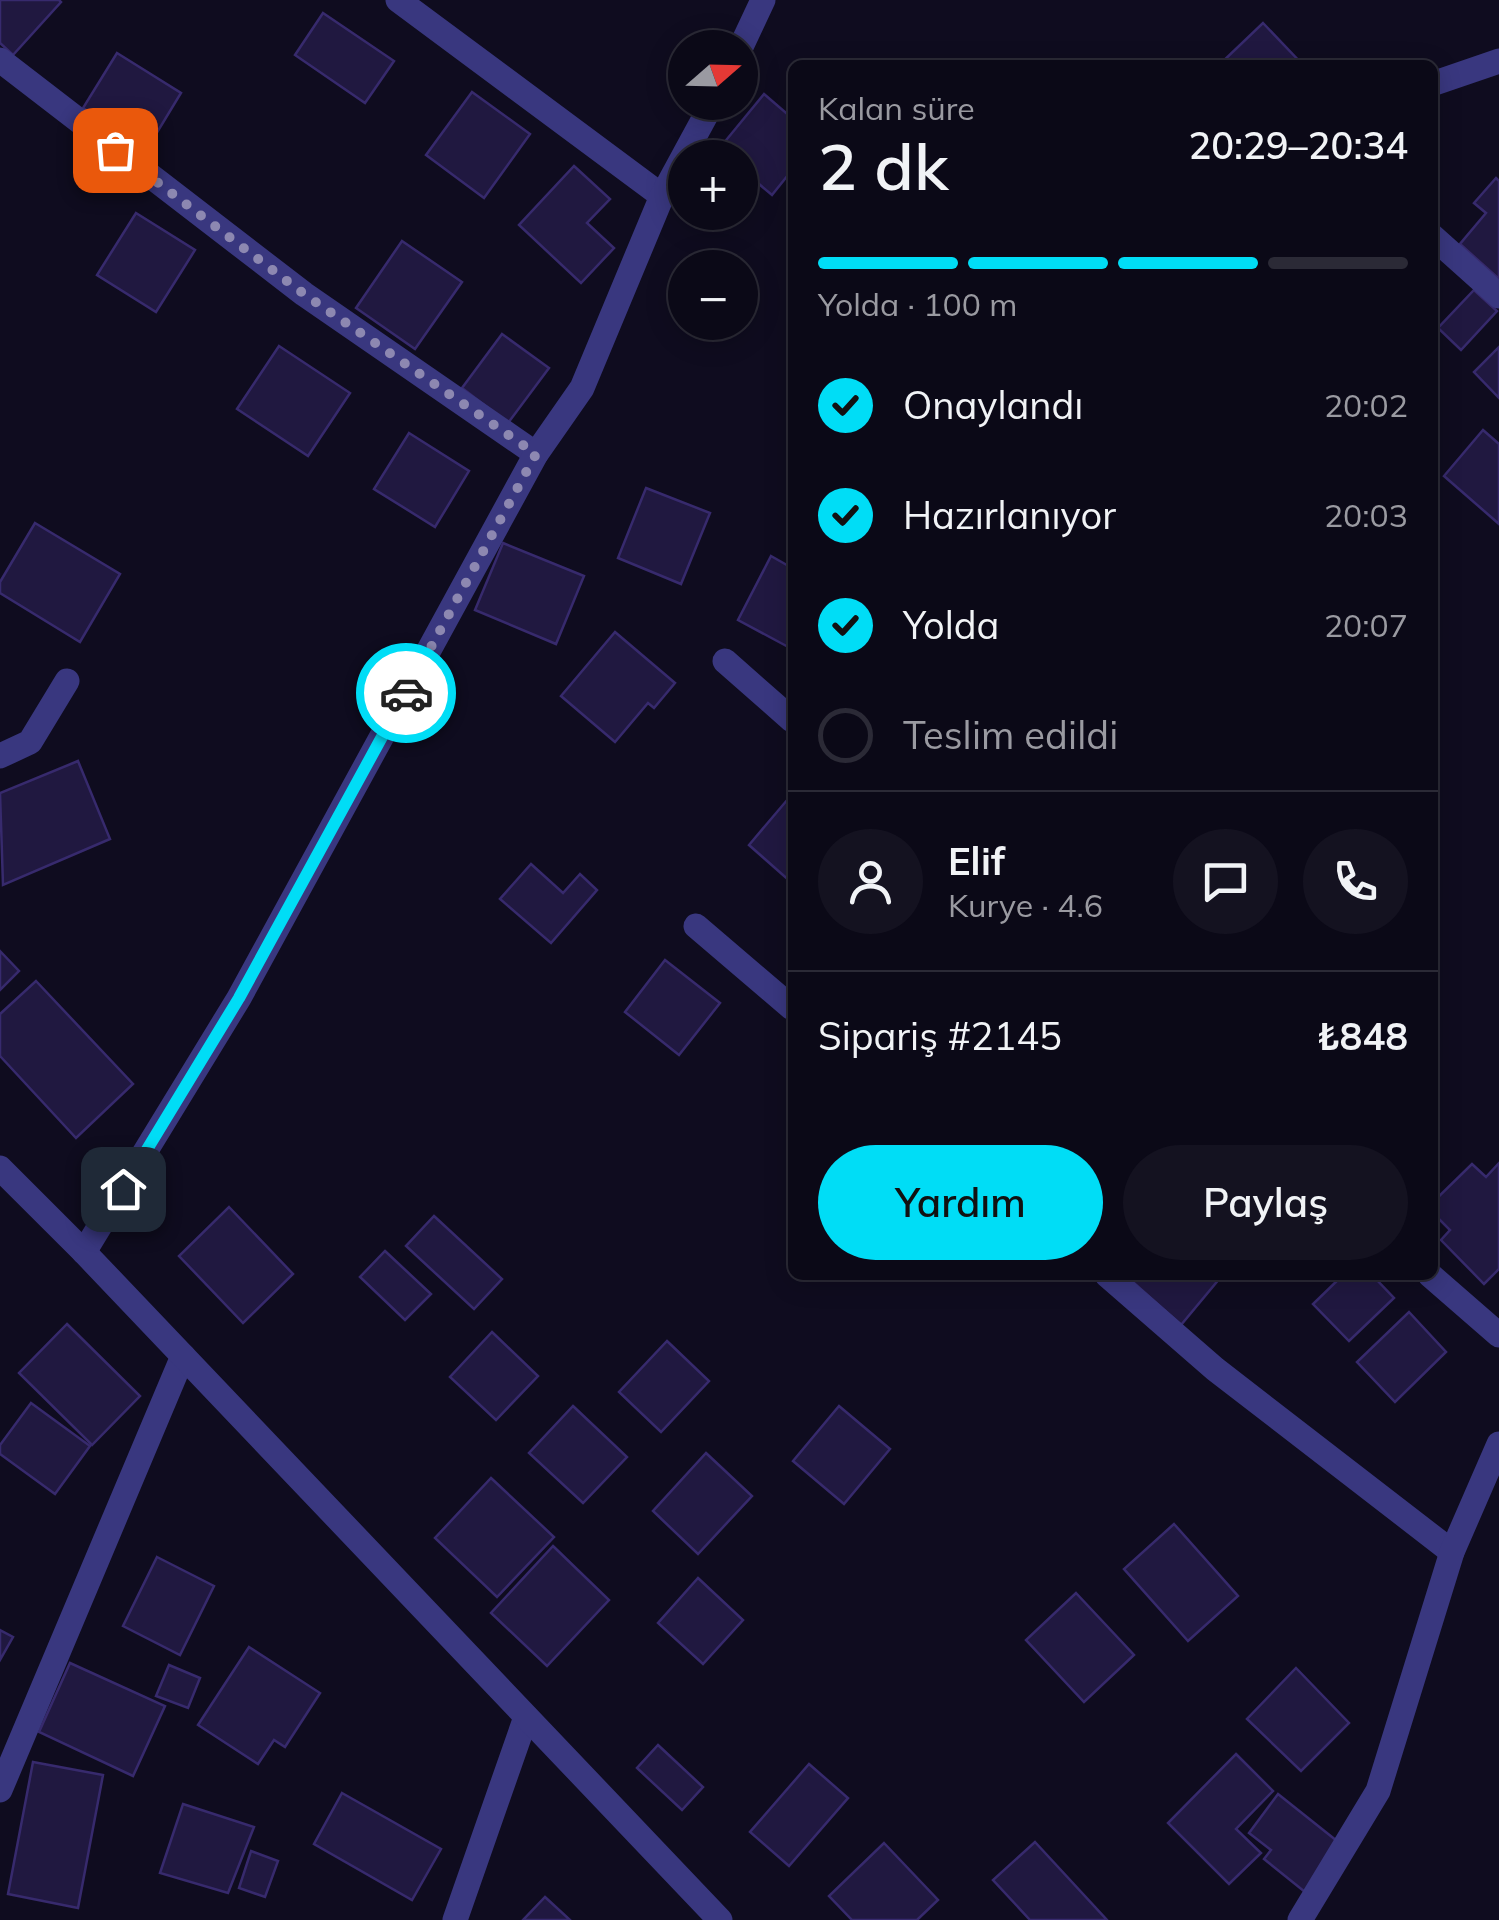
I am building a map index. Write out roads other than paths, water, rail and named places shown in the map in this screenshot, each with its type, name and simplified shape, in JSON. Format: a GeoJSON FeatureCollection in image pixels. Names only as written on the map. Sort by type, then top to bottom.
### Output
{"type":"FeatureCollection","features":[{"type":"Feature","properties":{"kind":"street"},"geometry":{"type":"LineString","coordinates":[[398,0],[662,196]]}},
{"type":"Feature","properties":{"kind":"street"},"geometry":{"type":"LineString","coordinates":[[749,30],[763,0]]}},
{"type":"Feature","properties":{"kind":"street"},"geometry":{"type":"LineString","coordinates":[[0,60],[304,294],[536,454]]}},
{"type":"Feature","properties":{"kind":"street"},"geometry":{"type":"LineString","coordinates":[[1438,82],[1499,61]]}},
{"type":"Feature","properties":{"kind":"street"},"geometry":{"type":"LineString","coordinates":[[84,1252],[239,998],[536,454],[582,388],[662,196],[703,120]]}},
{"type":"Feature","properties":{"kind":"street"},"geometry":{"type":"LineString","coordinates":[[1438,241],[1499,296]]}},
{"type":"Feature","properties":{"kind":"street"},"geometry":{"type":"LineString","coordinates":[[725,661],[788,716]]}},
{"type":"Feature","properties":{"kind":"street"},"geometry":{"type":"LineString","coordinates":[[0,756],[30,742],[67,680]]}},
{"type":"Feature","properties":{"kind":"street"},"geometry":{"type":"LineString","coordinates":[[696,926],[788,1005]]}},
{"type":"Feature","properties":{"kind":"street"},"geometry":{"type":"LineString","coordinates":[[0,1168],[720,1920]]}},
{"type":"Feature","properties":{"kind":"street"},"geometry":{"type":"LineString","coordinates":[[1113,1280],[1214,1368],[1452,1552]]}},
{"type":"Feature","properties":{"kind":"street"},"geometry":{"type":"LineString","coordinates":[[1436,1280],[1499,1334]]}},
{"type":"Feature","properties":{"kind":"street"},"geometry":{"type":"LineString","coordinates":[[0,1790],[183,1356]]}},
{"type":"Feature","properties":{"kind":"street"},"geometry":{"type":"LineString","coordinates":[[1300,1920],[1378,1791],[1452,1552],[1499,1444]]}},
{"type":"Feature","properties":{"kind":"street"},"geometry":{"type":"LineString","coordinates":[[455,1920],[526,1717]]}}]}
